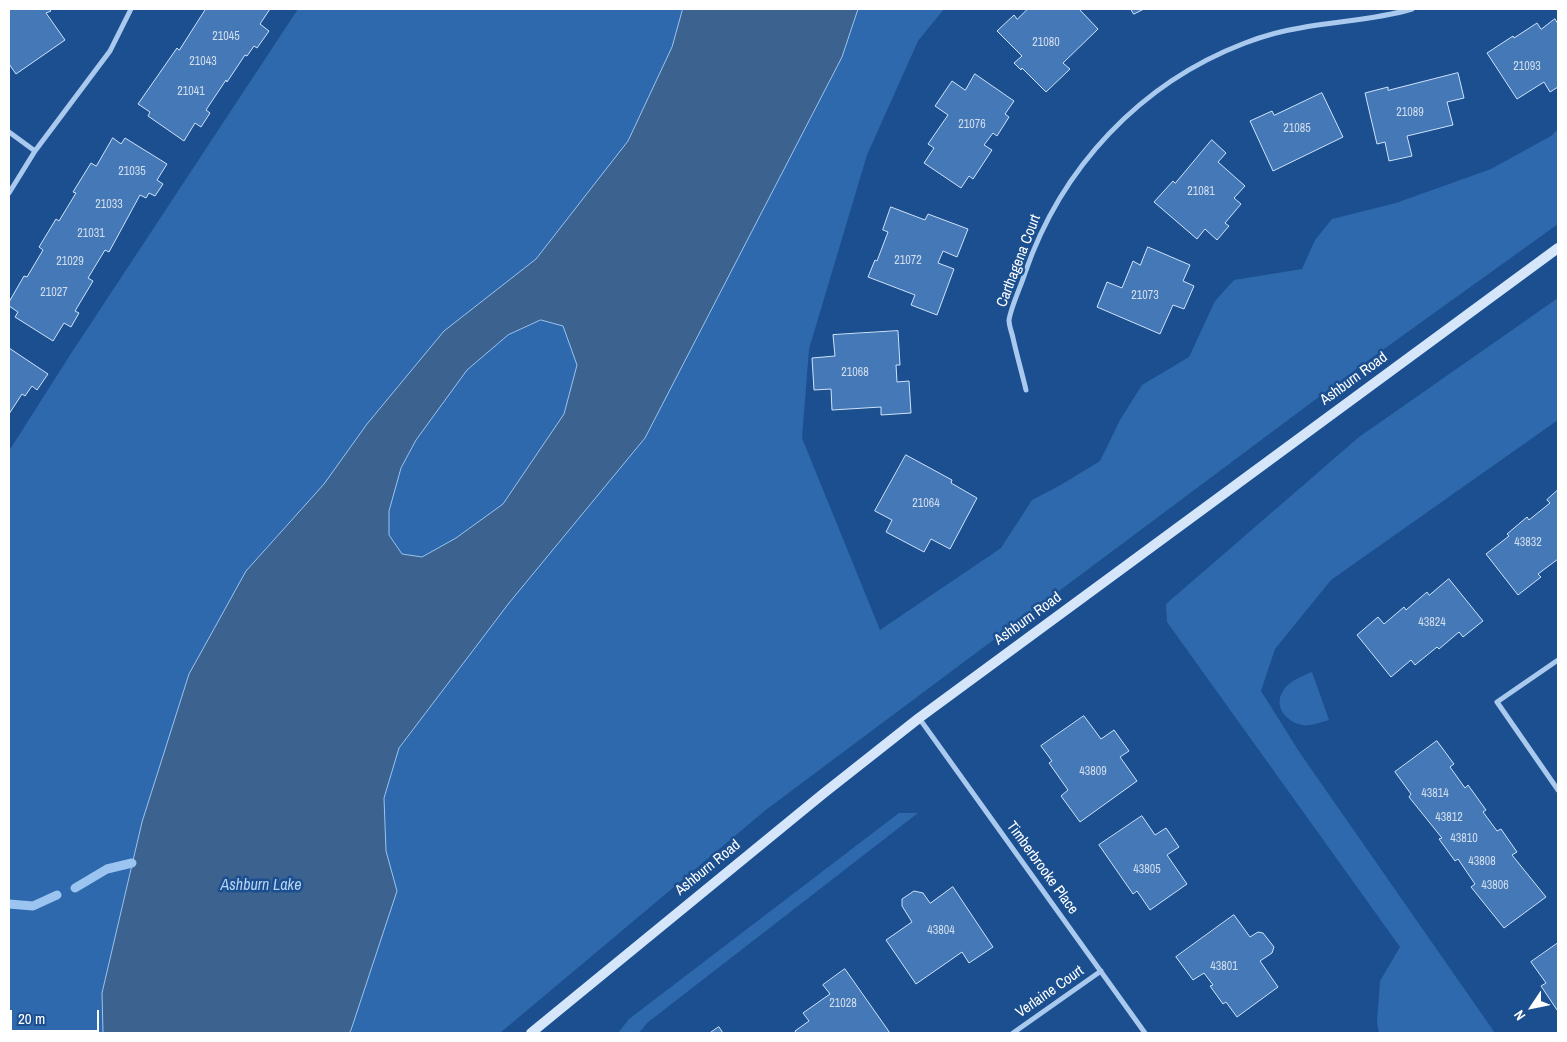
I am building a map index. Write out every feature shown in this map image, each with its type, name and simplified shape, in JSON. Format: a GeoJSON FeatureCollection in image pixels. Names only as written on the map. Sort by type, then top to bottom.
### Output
{"type":"FeatureCollection","features":[{"type":"Feature","properties":{"kind":"main road","name":"Ashburn Road"},"geometry":{"type":"LineString","coordinates":[[531,1033],[816,799],[919,718],[1558,248]]}},
{"type":"Feature","properties":{"kind":"street"},"geometry":{"type":"LineString","coordinates":[[9,193],[35,151],[110,51],[132,9]]}},
{"type":"Feature","properties":{"kind":"street","name":"Carthagena Court"},"geometry":{"type":"LineString","coordinates":[[1026,390],[1009,321],[1032,255],[1050,214],[1072,177],[1099,143],[1130,112],[1157,90],[1184,72],[1246,43],[1300,28],[1365,19],[1412,9]]}},
{"type":"Feature","properties":{"kind":"street"},"geometry":{"type":"LineString","coordinates":[[9,132],[35,151]]}},
{"type":"Feature","properties":{"kind":"street"},"geometry":{"type":"LineString","coordinates":[[1558,660],[1496,702],[1558,790]]}},
{"type":"Feature","properties":{"kind":"street","name":"Timberbrooke Place"},"geometry":{"type":"LineString","coordinates":[[919,718],[1145,1033]]}},
{"type":"Feature","properties":{"kind":"street","name":"Verlaine Court"},"geometry":{"type":"LineString","coordinates":[[1013,1033],[1101,971]]}},
{"type":"Feature","properties":{"kind":"shaded area"},"geometry":{"type":"Polygon","coordinates":[[[298,9],[683,9],[672,47],[628,141],[536,259],[444,331],[367,424],[324,484],[246,571],[189,674],[142,822],[102,993],[103,1033],[9,1033],[9,451],[298,9]]]}},
{"type":"Feature","properties":{"kind":"shaded area"},"geometry":{"type":"Polygon","coordinates":[[[858,9],[944,9],[918,41],[867,155],[809,349],[802,438],[880,630],[1001,548],[1032,500],[1100,461],[1120,420],[1142,385],[1189,357],[1215,301],[1234,280],[1302,269],[1315,240],[1332,219],[1396,203],[1491,169],[1551,136],[1558,129],[1558,224],[1359,367],[767,809],[500,1033],[349,1033],[397,891],[386,851],[384,798],[399,748],[509,603],[645,438],[842,57],[858,9]]]}},
{"type":"Feature","properties":{"kind":"shaded area"},"geometry":{"type":"Polygon","coordinates":[[[1558,298],[1558,420],[1331,580],[1275,649],[1261,691],[1300,753],[1495,1033],[1379,1033],[1377,1022],[1380,981],[1400,947],[1167,622],[1166,604],[1359,437],[1558,298]]]}},
{"type":"Feature","properties":{"kind":"shaded area"},"geometry":{"type":"Polygon","coordinates":[[[541,320],[563,326],[577,365],[564,414],[503,504],[456,538],[422,557],[402,554],[389,535],[389,511],[401,468],[416,440],[467,370],[508,335],[541,320]]]}},
{"type":"Feature","properties":{"kind":"shaded area"},"geometry":{"type":"Polygon","coordinates":[[[1312,672],[1329,720],[1312,725],[1302,725],[1285,716],[1280,706],[1281,694],[1290,683],[1312,672]]]}},
{"type":"Feature","properties":{"kind":"shaded area"},"geometry":{"type":"Polygon","coordinates":[[[899,813],[918,813],[647,1023],[639,1033],[618,1033],[629,1019],[899,813]]]}},
{"type":"Feature","properties":{"kind":"water","name":"Ashburn Lake"},"geometry":{"type":"Polygon","coordinates":[[[683,9],[858,9],[842,57],[645,438],[509,603],[399,748],[384,798],[386,851],[397,891],[351,1030],[349,1033],[103,1033],[102,993],[142,822],[189,674],[246,571],[324,484],[367,424],[444,331],[536,259],[628,141],[672,47],[683,9]],[[541,320],[508,335],[467,370],[416,440],[401,468],[389,511],[389,535],[402,554],[422,557],[456,538],[503,504],[564,414],[577,365],[563,326],[541,320]]]}},
{"type":"Feature","properties":{"kind":"building"},"geometry":{"type":"Polygon","coordinates":[[[9,9],[49,9],[51,11],[46,13],[65,40],[16,74],[9,64],[9,9]]]}},
{"type":"Feature","properties":{"kind":"building"},"geometry":{"type":"Polygon","coordinates":[[[206,9],[270,9],[260,24],[269,31],[257,48],[254,46],[247,56],[245,55],[227,82],[226,80],[206,110],[210,113],[201,127],[195,123],[184,141],[148,116],[150,112],[138,104],[177,48],[179,50],[206,9]]]}},
{"type":"Feature","properties":{"kind":"building"},"geometry":{"type":"Polygon","coordinates":[[[1028,9],[1079,9],[1098,29],[1063,63],[1070,69],[1046,92],[1022,68],[1021,70],[1014,63],[1022,56],[997,31],[1014,15],[1017,19],[1028,9]]]}},
{"type":"Feature","properties":{"kind":"building"},"geometry":{"type":"Polygon","coordinates":[[[1131,9],[1144,9],[1134,14],[1131,9]]]}},
{"type":"Feature","properties":{"kind":"building"},"geometry":{"type":"Polygon","coordinates":[[[1555,19],[1558,24],[1558,87],[1550,92],[1544,82],[1517,99],[1487,53],[1537,23],[1541,29],[1555,19]]]}},
{"type":"Feature","properties":{"kind":"building"},"geometry":{"type":"Polygon","coordinates":[[[1458,73],[1464,98],[1447,102],[1453,125],[1407,136],[1412,156],[1389,161],[1385,142],[1377,144],[1365,93],[1388,87],[1388,90],[1458,73]]]}},
{"type":"Feature","properties":{"kind":"building"},"geometry":{"type":"Polygon","coordinates":[[[975,74],[1014,101],[1005,114],[1009,117],[997,136],[993,133],[984,145],[992,150],[973,179],[969,176],[961,188],[924,163],[934,148],[928,144],[948,115],[935,106],[952,81],[965,90],[975,74]]]}},
{"type":"Feature","properties":{"kind":"building"},"geometry":{"type":"Polygon","coordinates":[[[1322,93],[1343,137],[1273,171],[1250,121],[1272,111],[1274,115],[1322,93]]]}},
{"type":"Feature","properties":{"kind":"building"},"geometry":{"type":"Polygon","coordinates":[[[113,138],[121,144],[125,138],[167,164],[157,180],[163,184],[155,196],[149,193],[146,198],[140,195],[109,252],[105,250],[88,278],[93,281],[75,311],[79,313],[71,327],[64,323],[53,341],[15,317],[18,312],[9,306],[9,302],[24,276],[27,277],[43,250],[39,247],[56,219],[59,221],[76,193],[73,192],[91,163],[96,166],[113,138]]]}},
{"type":"Feature","properties":{"kind":"building"},"geometry":{"type":"Polygon","coordinates":[[[1212,140],[1226,153],[1218,162],[1245,186],[1234,198],[1241,204],[1225,223],[1229,226],[1217,240],[1205,229],[1197,239],[1154,202],[1173,181],[1175,183],[1212,140]]]}},
{"type":"Feature","properties":{"kind":"building"},"geometry":{"type":"Polygon","coordinates":[[[891,207],[925,220],[928,214],[968,229],[957,257],[943,251],[938,263],[954,269],[937,315],[911,305],[915,295],[868,277],[875,260],[877,261],[888,232],[883,230],[891,207]]]}},
{"type":"Feature","properties":{"kind":"building"},"geometry":{"type":"Polygon","coordinates":[[[1148,247],[1190,265],[1183,281],[1194,286],[1184,309],[1173,305],[1160,334],[1097,307],[1107,282],[1122,288],[1133,261],[1140,265],[1148,247]]]}},
{"type":"Feature","properties":{"kind":"building"},"geometry":{"type":"Polygon","coordinates":[[[898,331],[900,365],[896,365],[897,382],[909,381],[911,413],[881,415],[881,407],[832,410],[831,389],[814,390],[812,358],[835,356],[833,335],[898,331]]]}},
{"type":"Feature","properties":{"kind":"building"},"geometry":{"type":"Polygon","coordinates":[[[9,348],[48,374],[37,390],[32,386],[25,396],[22,394],[9,414],[9,348]]]}},
{"type":"Feature","properties":{"kind":"building"},"geometry":{"type":"Polygon","coordinates":[[[906,455],[952,480],[951,483],[977,498],[950,549],[931,539],[924,552],[886,532],[892,520],[875,511],[906,455]]]}},
{"type":"Feature","properties":{"kind":"building"},"geometry":{"type":"Polygon","coordinates":[[[1558,490],[1558,559],[1538,574],[1541,577],[1518,595],[1486,554],[1509,536],[1507,534],[1527,517],[1529,520],[1550,503],[1547,500],[1558,490]]]}},
{"type":"Feature","properties":{"kind":"building"},"geometry":{"type":"Polygon","coordinates":[[[1449,579],[1483,621],[1463,637],[1459,632],[1439,649],[1437,647],[1415,665],[1411,660],[1391,677],[1357,635],[1378,617],[1384,624],[1404,607],[1406,610],[1427,592],[1429,595],[1449,579]]]}},
{"type":"Feature","properties":{"kind":"building"},"geometry":{"type":"Polygon","coordinates":[[[1084,716],[1101,739],[1114,730],[1129,751],[1120,757],[1137,781],[1080,822],[1061,796],[1068,790],[1049,763],[1052,761],[1041,746],[1084,716]]]}},
{"type":"Feature","properties":{"kind":"building"},"geometry":{"type":"Polygon","coordinates":[[[1437,741],[1454,764],[1450,767],[1465,788],[1468,785],[1486,810],[1483,812],[1497,831],[1501,829],[1517,852],[1512,855],[1546,897],[1504,928],[1471,887],[1475,884],[1458,859],[1455,861],[1439,839],[1442,838],[1409,797],[1411,794],[1395,772],[1437,741]]]}},
{"type":"Feature","properties":{"kind":"building"},"geometry":{"type":"Polygon","coordinates":[[[1142,816],[1155,835],[1166,828],[1179,847],[1167,855],[1187,884],[1150,910],[1137,891],[1133,894],[1099,845],[1142,816]]]}},
{"type":"Feature","properties":{"kind":"building"},"geometry":{"type":"Polygon","coordinates":[[[953,887],[993,947],[969,963],[962,952],[916,984],[886,940],[912,922],[902,906],[902,899],[914,891],[923,893],[930,903],[953,887]]]}},
{"type":"Feature","properties":{"kind":"building"},"geometry":{"type":"Polygon","coordinates":[[[1234,915],[1250,937],[1258,932],[1263,933],[1274,947],[1272,953],[1260,961],[1278,987],[1237,1017],[1226,1002],[1223,1004],[1210,986],[1213,985],[1204,973],[1193,980],[1176,957],[1234,915]]]}},
{"type":"Feature","properties":{"kind":"building"},"geometry":{"type":"Polygon","coordinates":[[[1558,943],[1557,1010],[1541,986],[1546,983],[1531,962],[1558,943]]]}},
{"type":"Feature","properties":{"kind":"building"},"geometry":{"type":"Polygon","coordinates":[[[845,969],[890,1033],[796,1033],[795,1031],[809,1021],[803,1013],[830,994],[823,985],[845,969]]]}},
{"type":"Feature","properties":{"kind":"building"},"geometry":{"type":"Polygon","coordinates":[[[719,1027],[723,1033],[710,1033],[719,1027]]]}},
{"type":"Feature","properties":{"kind":"waterway"},"geometry":{"type":"LineString","coordinates":[[75,888],[107,869],[132,863]]}},
{"type":"Feature","properties":{"kind":"waterway"},"geometry":{"type":"LineString","coordinates":[[9,904],[33,906],[57,895]]}}]}
